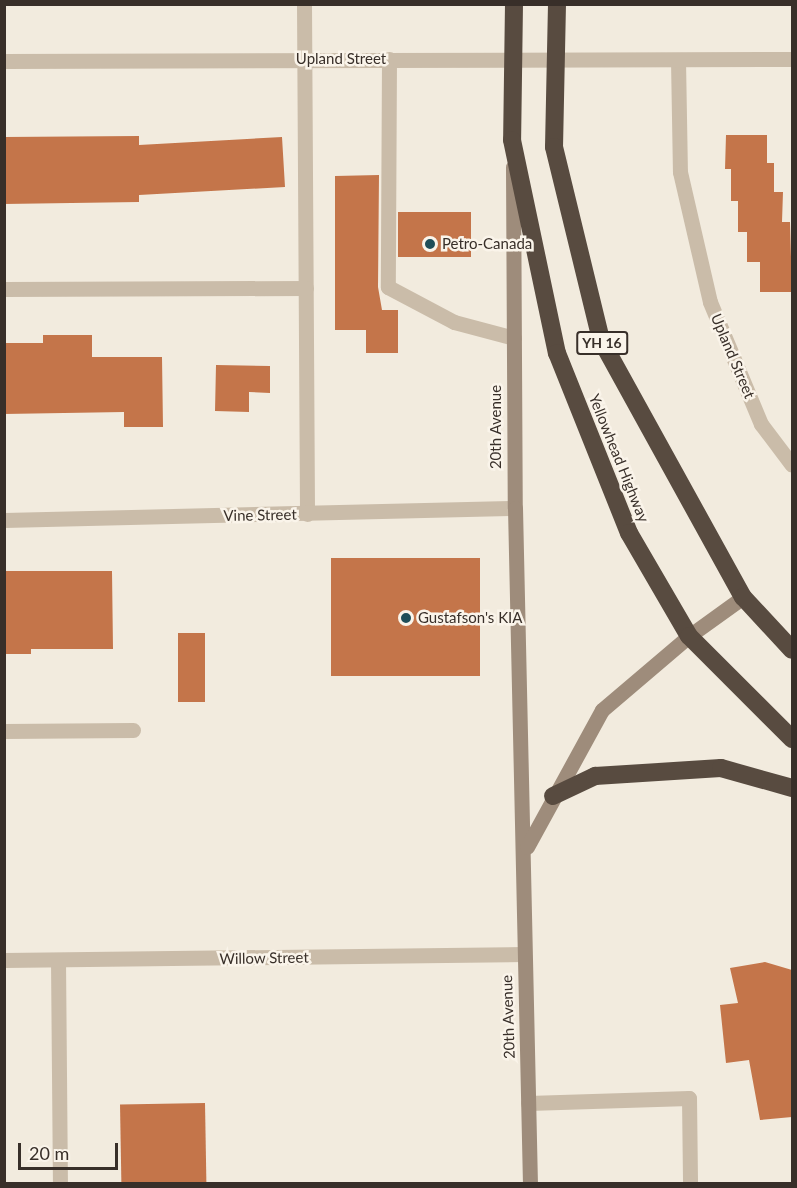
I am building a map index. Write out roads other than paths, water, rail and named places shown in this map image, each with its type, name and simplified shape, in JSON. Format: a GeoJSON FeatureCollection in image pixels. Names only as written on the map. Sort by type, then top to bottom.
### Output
{"type":"FeatureCollection","features":[{"type":"Feature","properties":{"kind":"highway","name":"20th Avenue"},"geometry":{"type":"LineString","coordinates":[[513,140],[514,4]]}},
{"type":"Feature","properties":{"kind":"highway","name":"YH 16"},"geometry":{"type":"LineString","coordinates":[[556,4],[554,147],[601,340],[743,597],[792,650]]}},
{"type":"Feature","properties":{"kind":"highway","name":"Yellowhead Highway"},"geometry":{"type":"LineString","coordinates":[[513,140],[557,353],[628,533],[689,636],[792,739]]}},
{"type":"Feature","properties":{"kind":"highway"},"geometry":{"type":"LineString","coordinates":[[553,796],[594,776],[710,769],[792,788]]}},
{"type":"Feature","properties":{"kind":"street"},"geometry":{"type":"LineString","coordinates":[[304,4],[307,514]]}},
{"type":"Feature","properties":{"kind":"street","name":"Upland Street"},"geometry":{"type":"LineString","coordinates":[[4,62],[514,58],[792,59]]}},
{"type":"Feature","properties":{"kind":"street"},"geometry":{"type":"LineString","coordinates":[[389,59],[388,287],[454,322],[514,338]]}},
{"type":"Feature","properties":{"kind":"street","name":"Upland Street"},"geometry":{"type":"LineString","coordinates":[[678,60],[680,172],[710,302],[761,423],[792,465]]}},
{"type":"Feature","properties":{"kind":"street","name":"20th Avenue"},"geometry":{"type":"LineString","coordinates":[[513,140],[515,508],[525,850],[524,954],[530,1184]]}},
{"type":"Feature","properties":{"kind":"street"},"geometry":{"type":"LineString","coordinates":[[4,289],[306,288]]}},
{"type":"Feature","properties":{"kind":"street","name":"Vine Street"},"geometry":{"type":"LineString","coordinates":[[4,520],[515,508]]}},
{"type":"Feature","properties":{"kind":"street","name":"20th Avenue"},"geometry":{"type":"LineString","coordinates":[[525,850],[602,710],[689,636],[743,597]]}},
{"type":"Feature","properties":{"kind":"street"},"geometry":{"type":"LineString","coordinates":[[4,731],[133,730]]}},
{"type":"Feature","properties":{"kind":"street","name":"Willow Street"},"geometry":{"type":"LineString","coordinates":[[4,960],[524,954]]}},
{"type":"Feature","properties":{"kind":"street"},"geometry":{"type":"LineString","coordinates":[[58,960],[60,1184]]}},
{"type":"Feature","properties":{"kind":"street"},"geometry":{"type":"LineString","coordinates":[[528,1103],[689,1098],[690,1184]]}},
{"type":"Feature","properties":{"kind":"place","name":"Petro-Canada"},"geometry":{"type":"Point","coordinates":[430,244]}},
{"type":"Feature","properties":{"kind":"place","name":"Gustafson's KIA"},"geometry":{"type":"Point","coordinates":[406,618]}}]}
